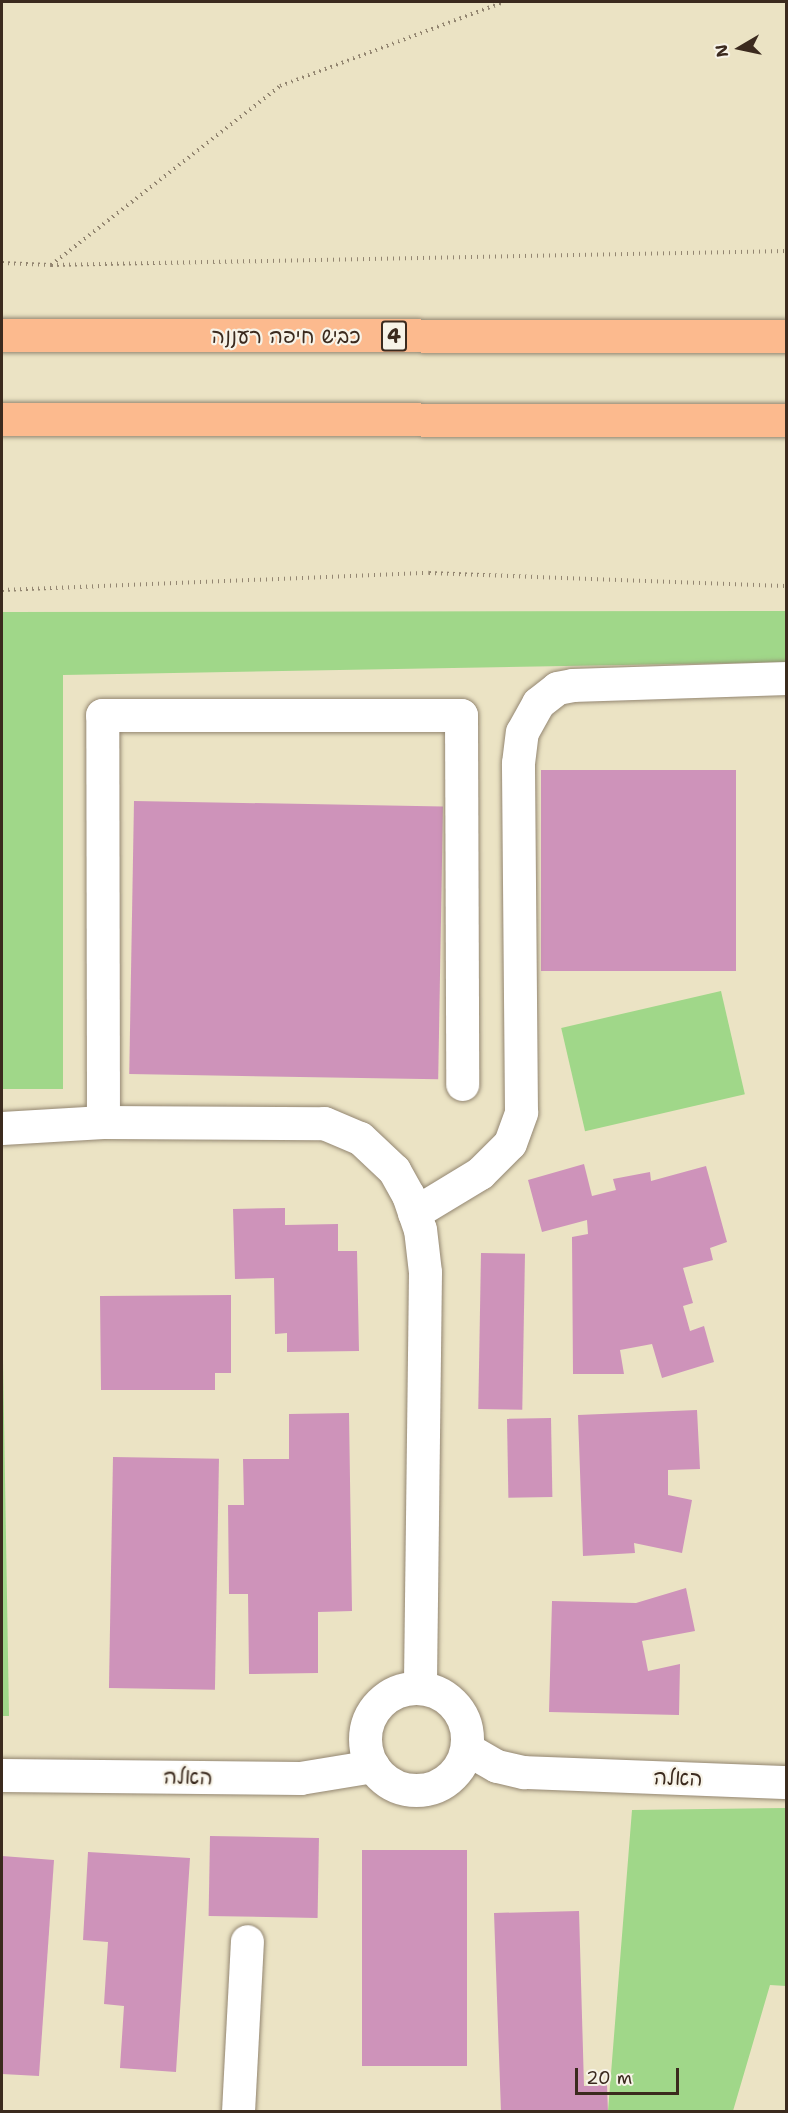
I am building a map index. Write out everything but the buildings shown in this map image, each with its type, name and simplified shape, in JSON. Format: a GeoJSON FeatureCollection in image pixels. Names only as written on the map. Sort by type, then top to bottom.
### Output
{"type":"FeatureCollection","features":[{"type":"Feature","properties":{"kind":"highway","name":"כביש חיפה רעננה"},"geometry":{"type":"LineString","coordinates":[[2,335],[786,336]]}},
{"type":"Feature","properties":{"kind":"highway"},"geometry":{"type":"LineString","coordinates":[[2,420],[786,420]]}},
{"type":"Feature","properties":{"kind":"street"},"geometry":{"type":"LineString","coordinates":[[414,1213],[480,1173],[510,1143],[521,1112],[518,763],[522,732],[538,703],[557,688],[573,685],[786,678]]}},
{"type":"Feature","properties":{"kind":"street"},"geometry":{"type":"LineString","coordinates":[[104,1122],[102,715],[461,714],[462,1084]]}},
{"type":"Feature","properties":{"kind":"street"},"geometry":{"type":"LineString","coordinates":[[2,1128],[104,1122],[324,1123],[360,1138],[394,1170],[420,1229],[425,1272],[420,1688]]}},
{"type":"Feature","properties":{"kind":"street"},"geometry":{"type":"LineString","coordinates":[[420,1688],[436,1692],[458,1709],[468,1735],[467,1749],[454,1775],[441,1785],[426,1791],[410,1791],[393,1785],[379,1775],[373,1766],[366,1746],[369,1719],[376,1707],[389,1696],[404,1689],[420,1688]]}},
{"type":"Feature","properties":{"kind":"street","name":"האלה"},"geometry":{"type":"LineString","coordinates":[[467,1749],[497,1766],[524,1772],[786,1782]]}},
{"type":"Feature","properties":{"kind":"street","name":"האלה"},"geometry":{"type":"LineString","coordinates":[[2,1775],[300,1778],[373,1766]]}},
{"type":"Feature","properties":{"kind":"street"},"geometry":{"type":"LineString","coordinates":[[238,2112],[247,1941]]}},
{"type":"Feature","properties":{"kind":"path"},"geometry":{"type":"LineString","coordinates":[[51,265],[280,86],[503,2]]}},
{"type":"Feature","properties":{"kind":"path"},"geometry":{"type":"LineString","coordinates":[[2,263],[51,265],[786,251]]}},
{"type":"Feature","properties":{"kind":"path"},"geometry":{"type":"LineString","coordinates":[[2,590],[429,573],[786,586]]}},
{"type":"Feature","properties":{"kind":"green space"},"geometry":{"type":"Polygon","coordinates":[[[786,611],[786,662],[63,675],[63,1089],[2,1089],[2,612],[786,611]]]}},
{"type":"Feature","properties":{"kind":"green space"},"geometry":{"type":"Polygon","coordinates":[[[721,991],[745,1094],[585,1131],[561,1028],[721,991]]]}},
{"type":"Feature","properties":{"kind":"green space"},"geometry":{"type":"Polygon","coordinates":[[[2,1299],[9,1716],[2,1716],[2,1299]]]}},
{"type":"Feature","properties":{"kind":"green space"},"geometry":{"type":"Polygon","coordinates":[[[786,1808],[786,1986],[770,1985],[733,2111],[608,2111],[632,1810],[786,1808]]]}}]}
